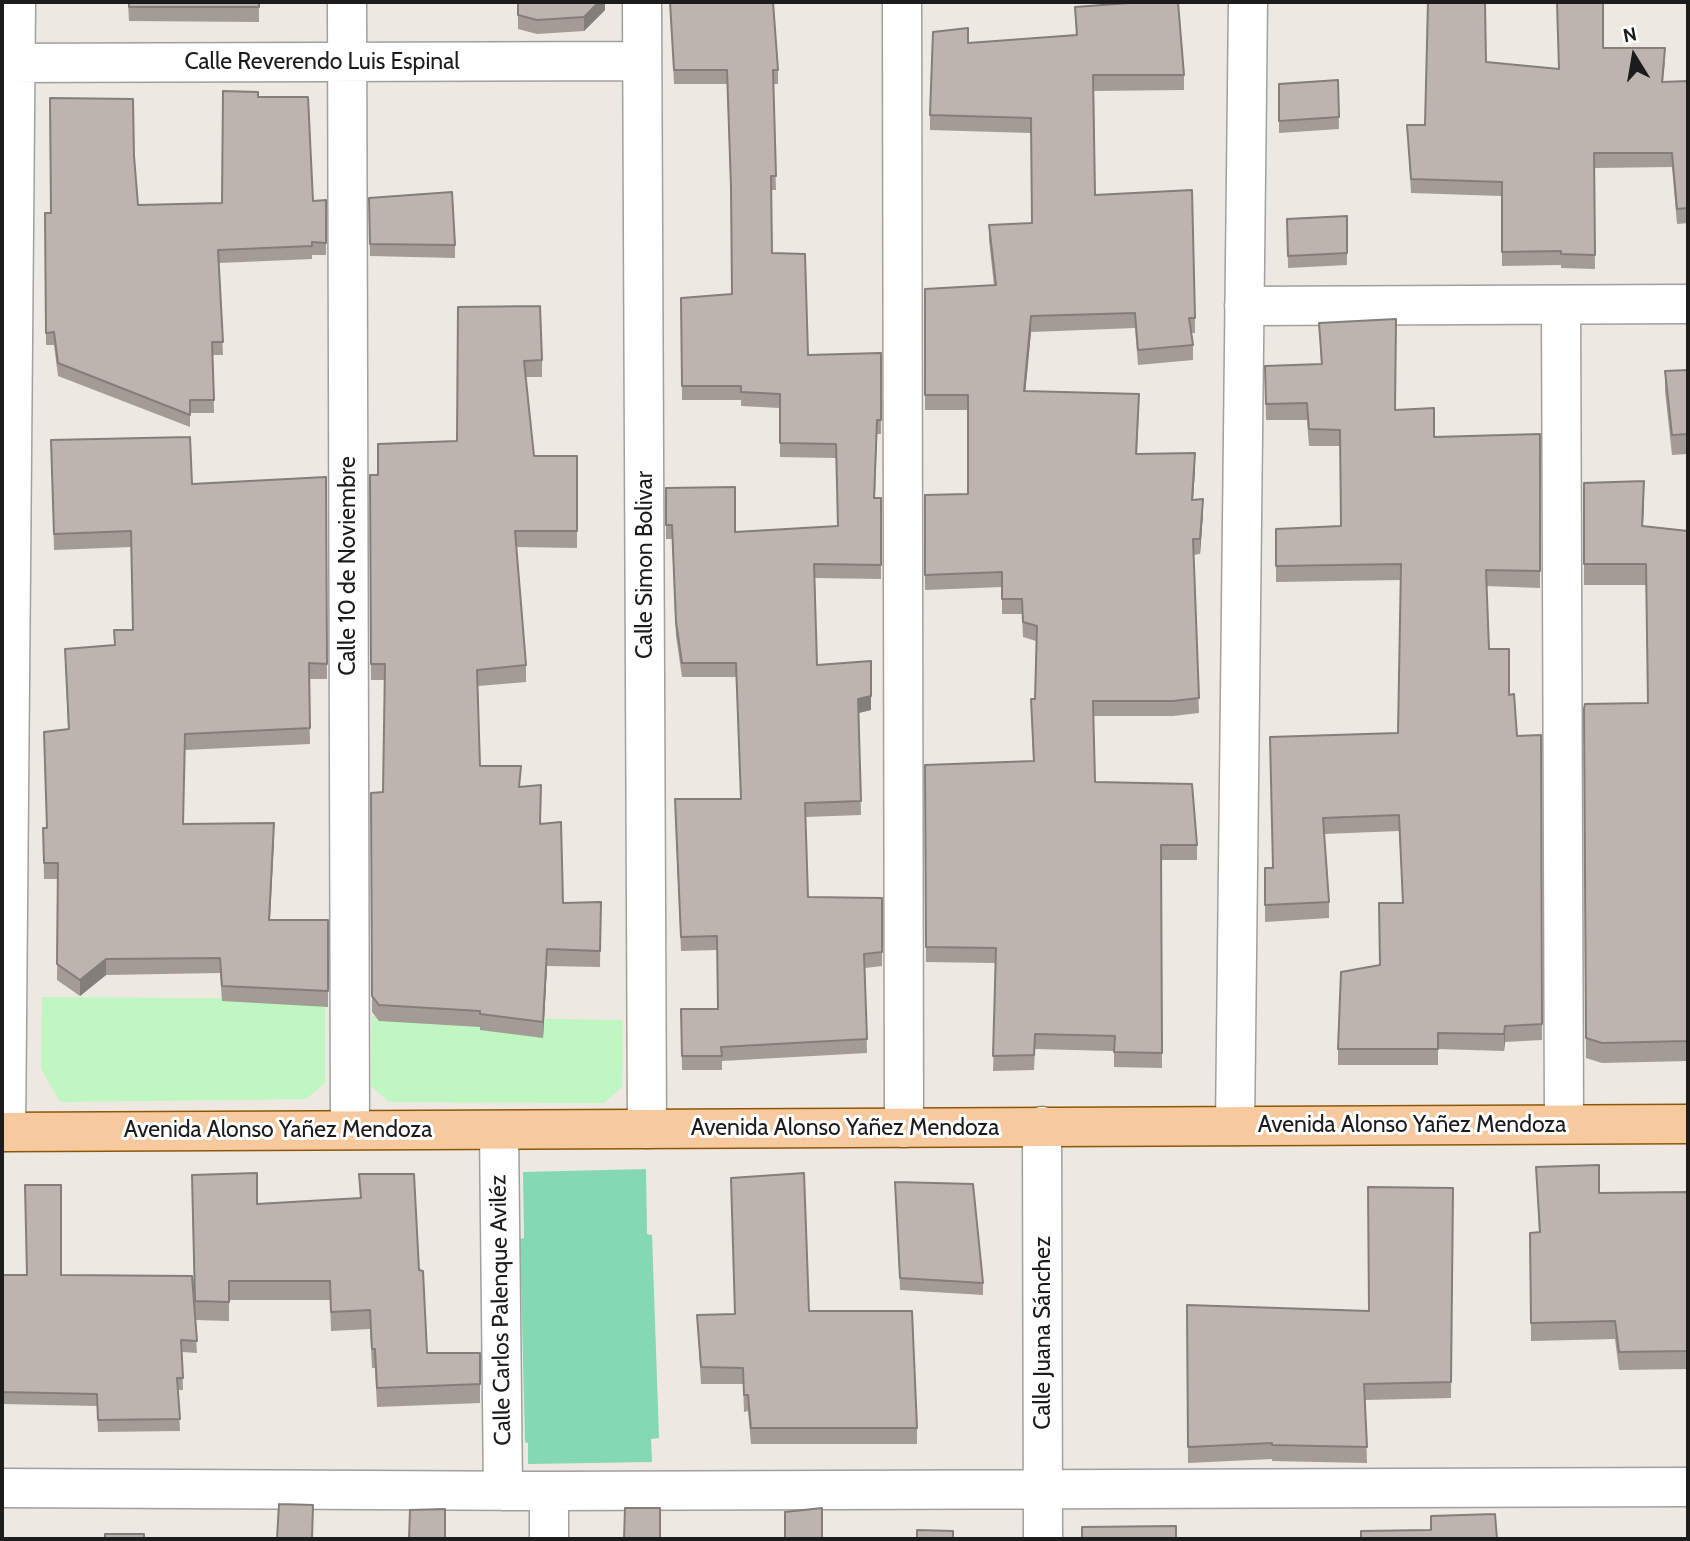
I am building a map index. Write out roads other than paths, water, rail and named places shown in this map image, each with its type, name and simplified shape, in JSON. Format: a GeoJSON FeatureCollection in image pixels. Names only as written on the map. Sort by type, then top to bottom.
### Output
{"type":"FeatureCollection","features":[{"type":"Feature","properties":{"kind":"main road","name":"Avenida Alonso Yañez Mendoza"},"geometry":{"type":"LineString","coordinates":[[4,1132],[1688,1124]]}},
{"type":"Feature","properties":{"kind":"street"},"geometry":{"type":"LineString","coordinates":[[4,1132],[8,63],[16,2]]}},
{"type":"Feature","properties":{"kind":"street","name":"Calle 10 de Noviembre"},"geometry":{"type":"LineString","coordinates":[[347,2],[350,1130]]}},
{"type":"Feature","properties":{"kind":"street","name":"Calle Simon Bolivar"},"geometry":{"type":"LineString","coordinates":[[642,2],[648,1129]]}},
{"type":"Feature","properties":{"kind":"street"},"geometry":{"type":"LineString","coordinates":[[902,2],[904,1128]]}},
{"type":"Feature","properties":{"kind":"street"},"geometry":{"type":"LineString","coordinates":[[1235,1126],[1248,2]]}},
{"type":"Feature","properties":{"kind":"street","name":"Calle Reverendo Luis Espinal"},"geometry":{"type":"LineString","coordinates":[[8,63],[642,61]]}},
{"type":"Feature","properties":{"kind":"street"},"geometry":{"type":"LineString","coordinates":[[1244,306],[1688,304]]}},
{"type":"Feature","properties":{"kind":"street"},"geometry":{"type":"LineString","coordinates":[[1561,305],[1564,1124]]}},
{"type":"Feature","properties":{"kind":"street","name":"Calle Juana Sánchez"},"geometry":{"type":"LineString","coordinates":[[1042,1126],[1043,1539]]}},
{"type":"Feature","properties":{"kind":"street","name":"Calle Carlos Palenque Aviléz"},"geometry":{"type":"LineString","coordinates":[[499,1130],[503,1491]]}},
{"type":"Feature","properties":{"kind":"street"},"geometry":{"type":"LineString","coordinates":[[2,1489],[549,1491],[1688,1487]]}},
{"type":"Feature","properties":{"kind":"street"},"geometry":{"type":"LineString","coordinates":[[549,1491],[549,1539]]}}]}
